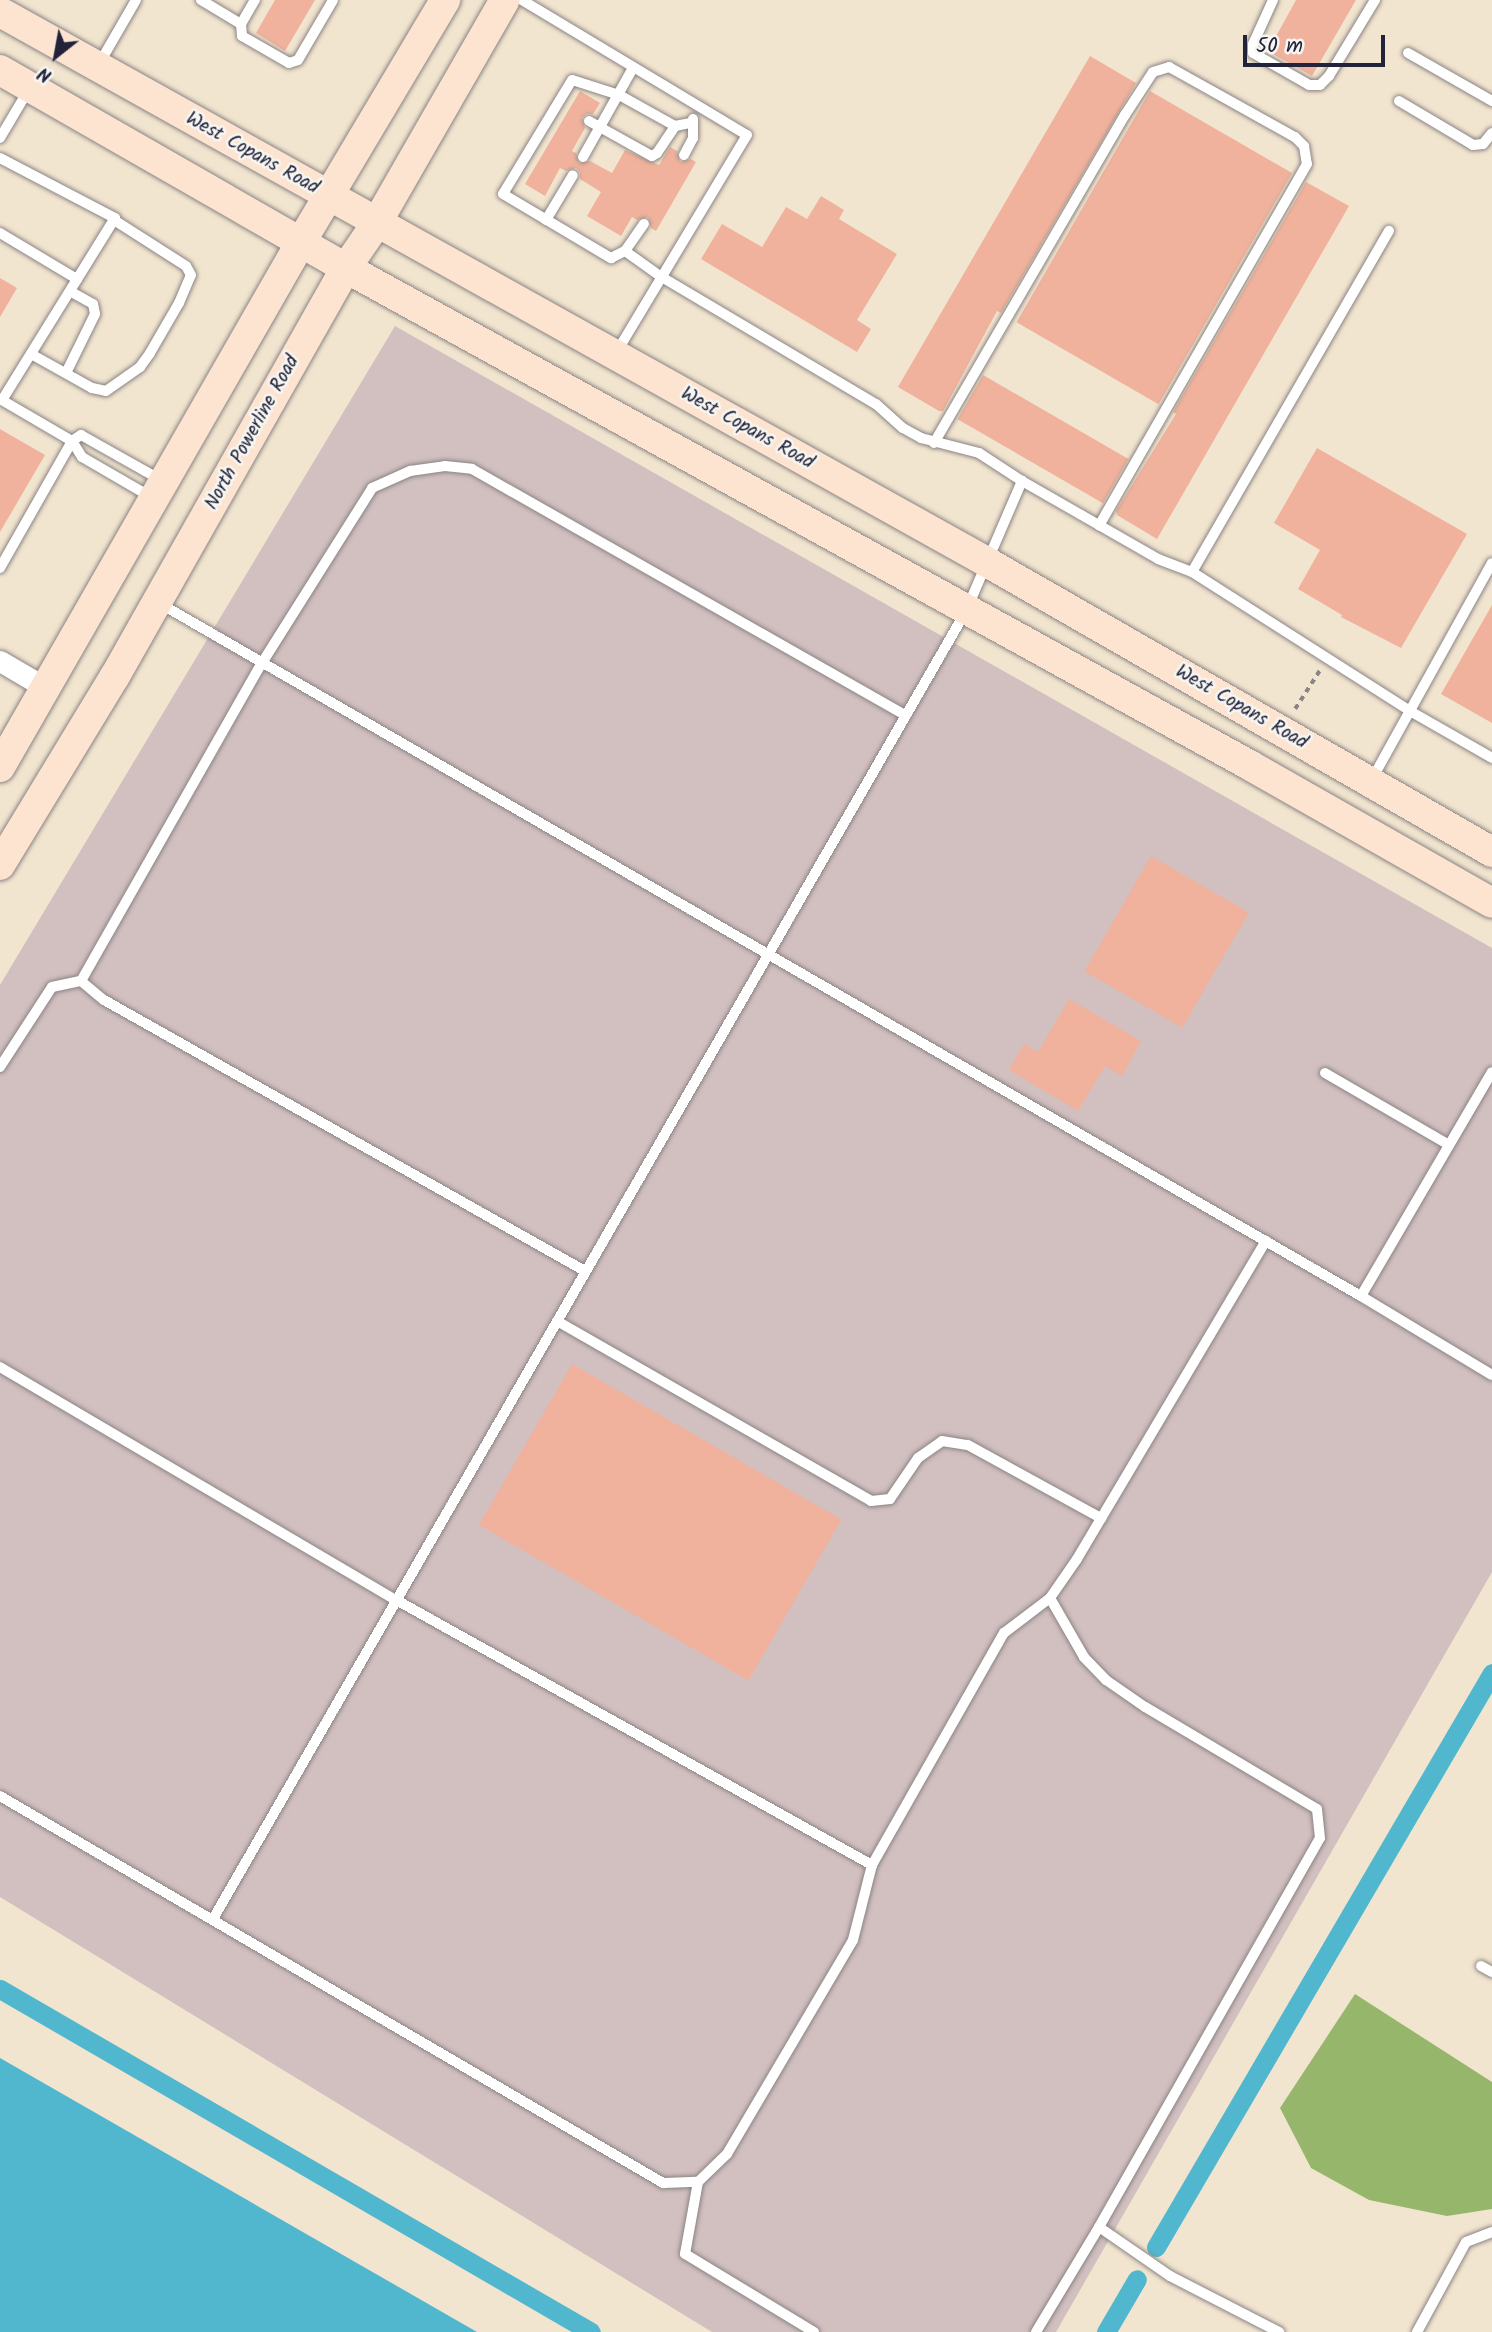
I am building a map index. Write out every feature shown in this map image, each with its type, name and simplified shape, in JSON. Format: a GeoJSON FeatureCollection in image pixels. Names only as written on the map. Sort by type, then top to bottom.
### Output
{"type":"FeatureCollection","features":[{"type":"Feature","properties":{"kind":"main road"},"geometry":{"type":"LineString","coordinates":[[0,766],[301,242],[330,198],[445,0]]}},
{"type":"Feature","properties":{"kind":"main road","name":"North Powerline Road"},"geometry":{"type":"LineString","coordinates":[[0,865],[157,602],[346,268],[376,224],[505,0]]}},
{"type":"Feature","properties":{"kind":"main road","name":"West Copans Road"},"geometry":{"type":"LineString","coordinates":[[0,12],[376,224],[985,561],[1492,852]]}},
{"type":"Feature","properties":{"kind":"main road"},"geometry":{"type":"LineString","coordinates":[[0,70],[346,268],[1251,766],[1492,903]]}},
{"type":"Feature","properties":{"kind":"street"},"geometry":{"type":"LineString","coordinates":[[0,661],[46,688]]}},
{"type":"Feature","properties":{"kind":"lane"},"geometry":{"type":"LineString","coordinates":[[97,67],[136,0]]}},
{"type":"Feature","properties":{"kind":"lane"},"geometry":{"type":"LineString","coordinates":[[201,0],[241,24]]}},
{"type":"Feature","properties":{"kind":"lane"},"geometry":{"type":"LineString","coordinates":[[255,0],[241,24],[242,36],[289,63],[298,60],[333,0]]}},
{"type":"Feature","properties":{"kind":"lane"},"geometry":{"type":"LineString","coordinates":[[522,0],[747,135],[614,355]]}},
{"type":"Feature","properties":{"kind":"lane"},"geometry":{"type":"LineString","coordinates":[[1273,0],[1254,44],[1253,53],[1309,85],[1320,85],[1329,76],[1375,0]]}},
{"type":"Feature","properties":{"kind":"lane"},"geometry":{"type":"LineString","coordinates":[[1408,53],[1492,100]]}},
{"type":"Feature","properties":{"kind":"lane"},"geometry":{"type":"LineString","coordinates":[[934,443],[1125,115],[1153,72],[1169,67],[1295,137],[1304,146],[1307,164],[1099,525]]}},
{"type":"Feature","properties":{"kind":"lane"},"geometry":{"type":"LineString","coordinates":[[577,141],[586,152],[633,68]]}},
{"type":"Feature","properties":{"kind":"lane"},"geometry":{"type":"LineString","coordinates":[[644,224],[625,251],[611,258],[503,194],[572,80],[619,95],[675,126],[691,123]]}},
{"type":"Feature","properties":{"kind":"lane"},"geometry":{"type":"LineString","coordinates":[[0,138],[30,87]]}},
{"type":"Feature","properties":{"kind":"lane"},"geometry":{"type":"LineString","coordinates":[[1399,101],[1473,145],[1483,144],[1492,133]]}},
{"type":"Feature","properties":{"kind":"lane"},"geometry":{"type":"LineString","coordinates":[[558,103],[569,109]]}},
{"type":"Feature","properties":{"kind":"lane"},"geometry":{"type":"LineString","coordinates":[[684,155],[693,138],[691,123],[700,108]]}},
{"type":"Feature","properties":{"kind":"lane"},"geometry":{"type":"LineString","coordinates":[[589,121],[652,156],[657,153],[675,126]]}},
{"type":"Feature","properties":{"kind":"lane"},"geometry":{"type":"LineString","coordinates":[[545,124],[557,130]]}},
{"type":"Feature","properties":{"kind":"lane"},"geometry":{"type":"LineString","coordinates":[[536,141],[547,147]]}},
{"type":"Feature","properties":{"kind":"lane"},"geometry":{"type":"LineString","coordinates":[[0,158],[115,218],[114,220],[187,266],[191,275],[189,285],[150,353],[126,380],[106,391],[92,388],[31,354]]}},
{"type":"Feature","properties":{"kind":"lane"},"geometry":{"type":"LineString","coordinates":[[521,164],[534,171]]}},
{"type":"Feature","properties":{"kind":"lane"},"geometry":{"type":"LineString","coordinates":[[546,220],[573,175]]}},
{"type":"Feature","properties":{"kind":"lane"},"geometry":{"type":"LineString","coordinates":[[553,182],[564,189]]}},
{"type":"Feature","properties":{"kind":"lane"},"geometry":{"type":"LineString","coordinates":[[114,220],[1,399],[72,441],[82,457],[159,490]]}},
{"type":"Feature","properties":{"kind":"lane"},"geometry":{"type":"LineString","coordinates":[[1192,572],[1389,230]]}},
{"type":"Feature","properties":{"kind":"lane"},"geometry":{"type":"LineString","coordinates":[[0,233],[77,279]]}},
{"type":"Feature","properties":{"kind":"lane"},"geometry":{"type":"LineString","coordinates":[[625,251],[660,276],[876,404],[903,428],[934,443],[979,453],[1022,481],[1158,559],[1192,572],[1410,711],[1492,758]]}},
{"type":"Feature","properties":{"kind":"lane"},"geometry":{"type":"LineString","coordinates":[[66,373],[92,325],[95,314],[93,304],[70,291]]}},
{"type":"Feature","properties":{"kind":"lane"},"geometry":{"type":"LineString","coordinates":[[0,568],[72,441],[81,435],[159,490]]}},
{"type":"Feature","properties":{"kind":"lane"},"geometry":{"type":"LineString","coordinates":[[0,1067],[52,988],[81,981],[262,663],[372,488],[410,471],[444,466],[471,469],[906,716]]}},
{"type":"Feature","properties":{"kind":"lane"},"geometry":{"type":"LineString","coordinates":[[213,1919],[966,611],[985,561],[1022,481]]}},
{"type":"Feature","properties":{"kind":"lane"},"geometry":{"type":"LineString","coordinates":[[1371,782],[1492,563]]}},
{"type":"Feature","properties":{"kind":"lane"},"geometry":{"type":"LineString","coordinates":[[157,602],[1361,1296],[1492,1375]]}},
{"type":"Feature","properties":{"kind":"lane"},"geometry":{"type":"LineString","coordinates":[[81,981],[104,1000],[586,1271]]}},
{"type":"Feature","properties":{"kind":"lane"},"geometry":{"type":"LineString","coordinates":[[1361,1296],[1492,1072]]}},
{"type":"Feature","properties":{"kind":"lane"},"geometry":{"type":"LineString","coordinates":[[1325,1073],[1449,1145]]}},
{"type":"Feature","properties":{"kind":"lane"},"geometry":{"type":"LineString","coordinates":[[814,2332],[685,2254],[698,2182],[727,2154],[853,1940],[872,1865],[1004,1633],[1050,1598],[1101,1518],[1266,1241]]}},
{"type":"Feature","properties":{"kind":"lane"},"geometry":{"type":"LineString","coordinates":[[557,1321],[871,1501],[890,1499],[918,1458],[942,1441],[968,1445],[1101,1518]]}},
{"type":"Feature","properties":{"kind":"lane"},"geometry":{"type":"LineString","coordinates":[[0,1367],[398,1601],[872,1865]]}},
{"type":"Feature","properties":{"kind":"lane"},"geometry":{"type":"LineString","coordinates":[[1036,2332],[1099,2227],[1320,1838],[1317,1809],[1145,1707],[1106,1680],[1084,1657],[1050,1598]]}},
{"type":"Feature","properties":{"kind":"lane"},"geometry":{"type":"LineString","coordinates":[[0,1796],[663,2183],[698,2182]]}},
{"type":"Feature","properties":{"kind":"lane"},"geometry":{"type":"LineString","coordinates":[[1481,1966],[1492,1972]]}},
{"type":"Feature","properties":{"kind":"lane"},"geometry":{"type":"LineString","coordinates":[[1099,2227],[1170,2276],[1279,2332]]}},
{"type":"Feature","properties":{"kind":"lane"},"geometry":{"type":"LineString","coordinates":[[1417,2332],[1466,2242],[1492,2232]]}},
{"type":"Feature","properties":{"kind":"path"},"geometry":{"type":"LineString","coordinates":[[1294,709],[1324,665]]}},
{"type":"Feature","properties":{"kind":"shaded area"},"geometry":{"type":"Polygon","coordinates":[[[395,326],[1492,948],[1492,1572],[1056,2332],[712,2332],[0,1897],[0,985],[395,326]]]}},
{"type":"Feature","properties":{"kind":"green space"},"geometry":{"type":"Polygon","coordinates":[[[1355,1994],[1492,2082],[1492,2209],[1447,2216],[1369,2200],[1311,2168],[1280,2108],[1355,1994]]]}},
{"type":"Feature","properties":{"kind":"water"},"geometry":{"type":"Polygon","coordinates":[[[0,2058],[477,2332],[0,2332],[0,2058]]]}},
{"type":"Feature","properties":{"kind":"building"},"geometry":{"type":"Polygon","coordinates":[[[275,0],[315,0],[285,51],[256,33],[275,0]]]}},
{"type":"Feature","properties":{"kind":"building"},"geometry":{"type":"Polygon","coordinates":[[[1296,0],[1356,0],[1312,76],[1268,51],[1296,0]]]}},
{"type":"Feature","properties":{"kind":"building"},"geometry":{"type":"Polygon","coordinates":[[[1090,56],[1136,83],[1001,313],[997,311],[943,411],[939,411],[898,387],[1090,56]]]}},
{"type":"Feature","properties":{"kind":"building"},"geometry":{"type":"Polygon","coordinates":[[[580,91],[600,103],[593,114],[586,114],[582,118],[585,128],[572,151],[576,153],[579,163],[590,161],[612,173],[625,150],[659,165],[670,147],[677,151],[680,162],[691,159],[696,162],[656,231],[651,228],[648,217],[637,220],[632,217],[621,236],[587,216],[601,192],[580,179],[580,172],[576,168],[566,171],[560,168],[545,196],[525,184],[580,91]]]}},
{"type":"Feature","properties":{"kind":"building"},"geometry":{"type":"Polygon","coordinates":[[[1150,91],[1292,173],[1159,404],[1016,322],[1150,91]]]}},
{"type":"Feature","properties":{"kind":"building"},"geometry":{"type":"Polygon","coordinates":[[[1306,182],[1349,206],[1157,539],[1117,515],[1116,511],[1176,414],[1173,412],[1306,182]]]}},
{"type":"Feature","properties":{"kind":"building"},"geometry":{"type":"Polygon","coordinates":[[[821,196],[844,210],[839,219],[897,254],[857,320],[871,329],[857,352],[701,259],[722,224],[762,247],[786,207],[807,219],[821,196]]]}},
{"type":"Feature","properties":{"kind":"building"},"geometry":{"type":"Polygon","coordinates":[[[0,278],[17,288],[0,317],[0,278]]]}},
{"type":"Feature","properties":{"kind":"building"},"geometry":{"type":"Polygon","coordinates":[[[983,375],[1128,459],[1103,503],[958,419],[983,375]]]}},
{"type":"Feature","properties":{"kind":"building"},"geometry":{"type":"Polygon","coordinates":[[[0,429],[45,455],[0,532],[0,429]]]}},
{"type":"Feature","properties":{"kind":"building"},"geometry":{"type":"Polygon","coordinates":[[[1317,448],[1467,534],[1401,648],[1341,617],[1342,615],[1298,589],[1320,550],[1274,523],[1317,448]]]}},
{"type":"Feature","properties":{"kind":"building"},"geometry":{"type":"Polygon","coordinates":[[[1492,605],[1492,723],[1441,694],[1492,605]]]}},
{"type":"Feature","properties":{"kind":"building"},"geometry":{"type":"Polygon","coordinates":[[[1151,856],[1249,912],[1182,1028],[1084,971],[1151,856]]]}},
{"type":"Feature","properties":{"kind":"building"},"geometry":{"type":"Polygon","coordinates":[[[1069,999],[1141,1041],[1122,1076],[1105,1066],[1078,1111],[1009,1070],[1024,1044],[1038,1052],[1069,999]]]}},
{"type":"Feature","properties":{"kind":"building"},"geometry":{"type":"Polygon","coordinates":[[[572,1364],[841,1520],[748,1681],[479,1525],[572,1364]]]}},
{"type":"Feature","properties":{"kind":"waterway"},"geometry":{"type":"LineString","coordinates":[[1156,2247],[1492,1673]]}},
{"type":"Feature","properties":{"kind":"waterway"},"geometry":{"type":"LineString","coordinates":[[0,1989],[591,2332]]}},
{"type":"Feature","properties":{"kind":"waterway"},"geometry":{"type":"LineString","coordinates":[[1106,2332],[1137,2279]]}}]}
